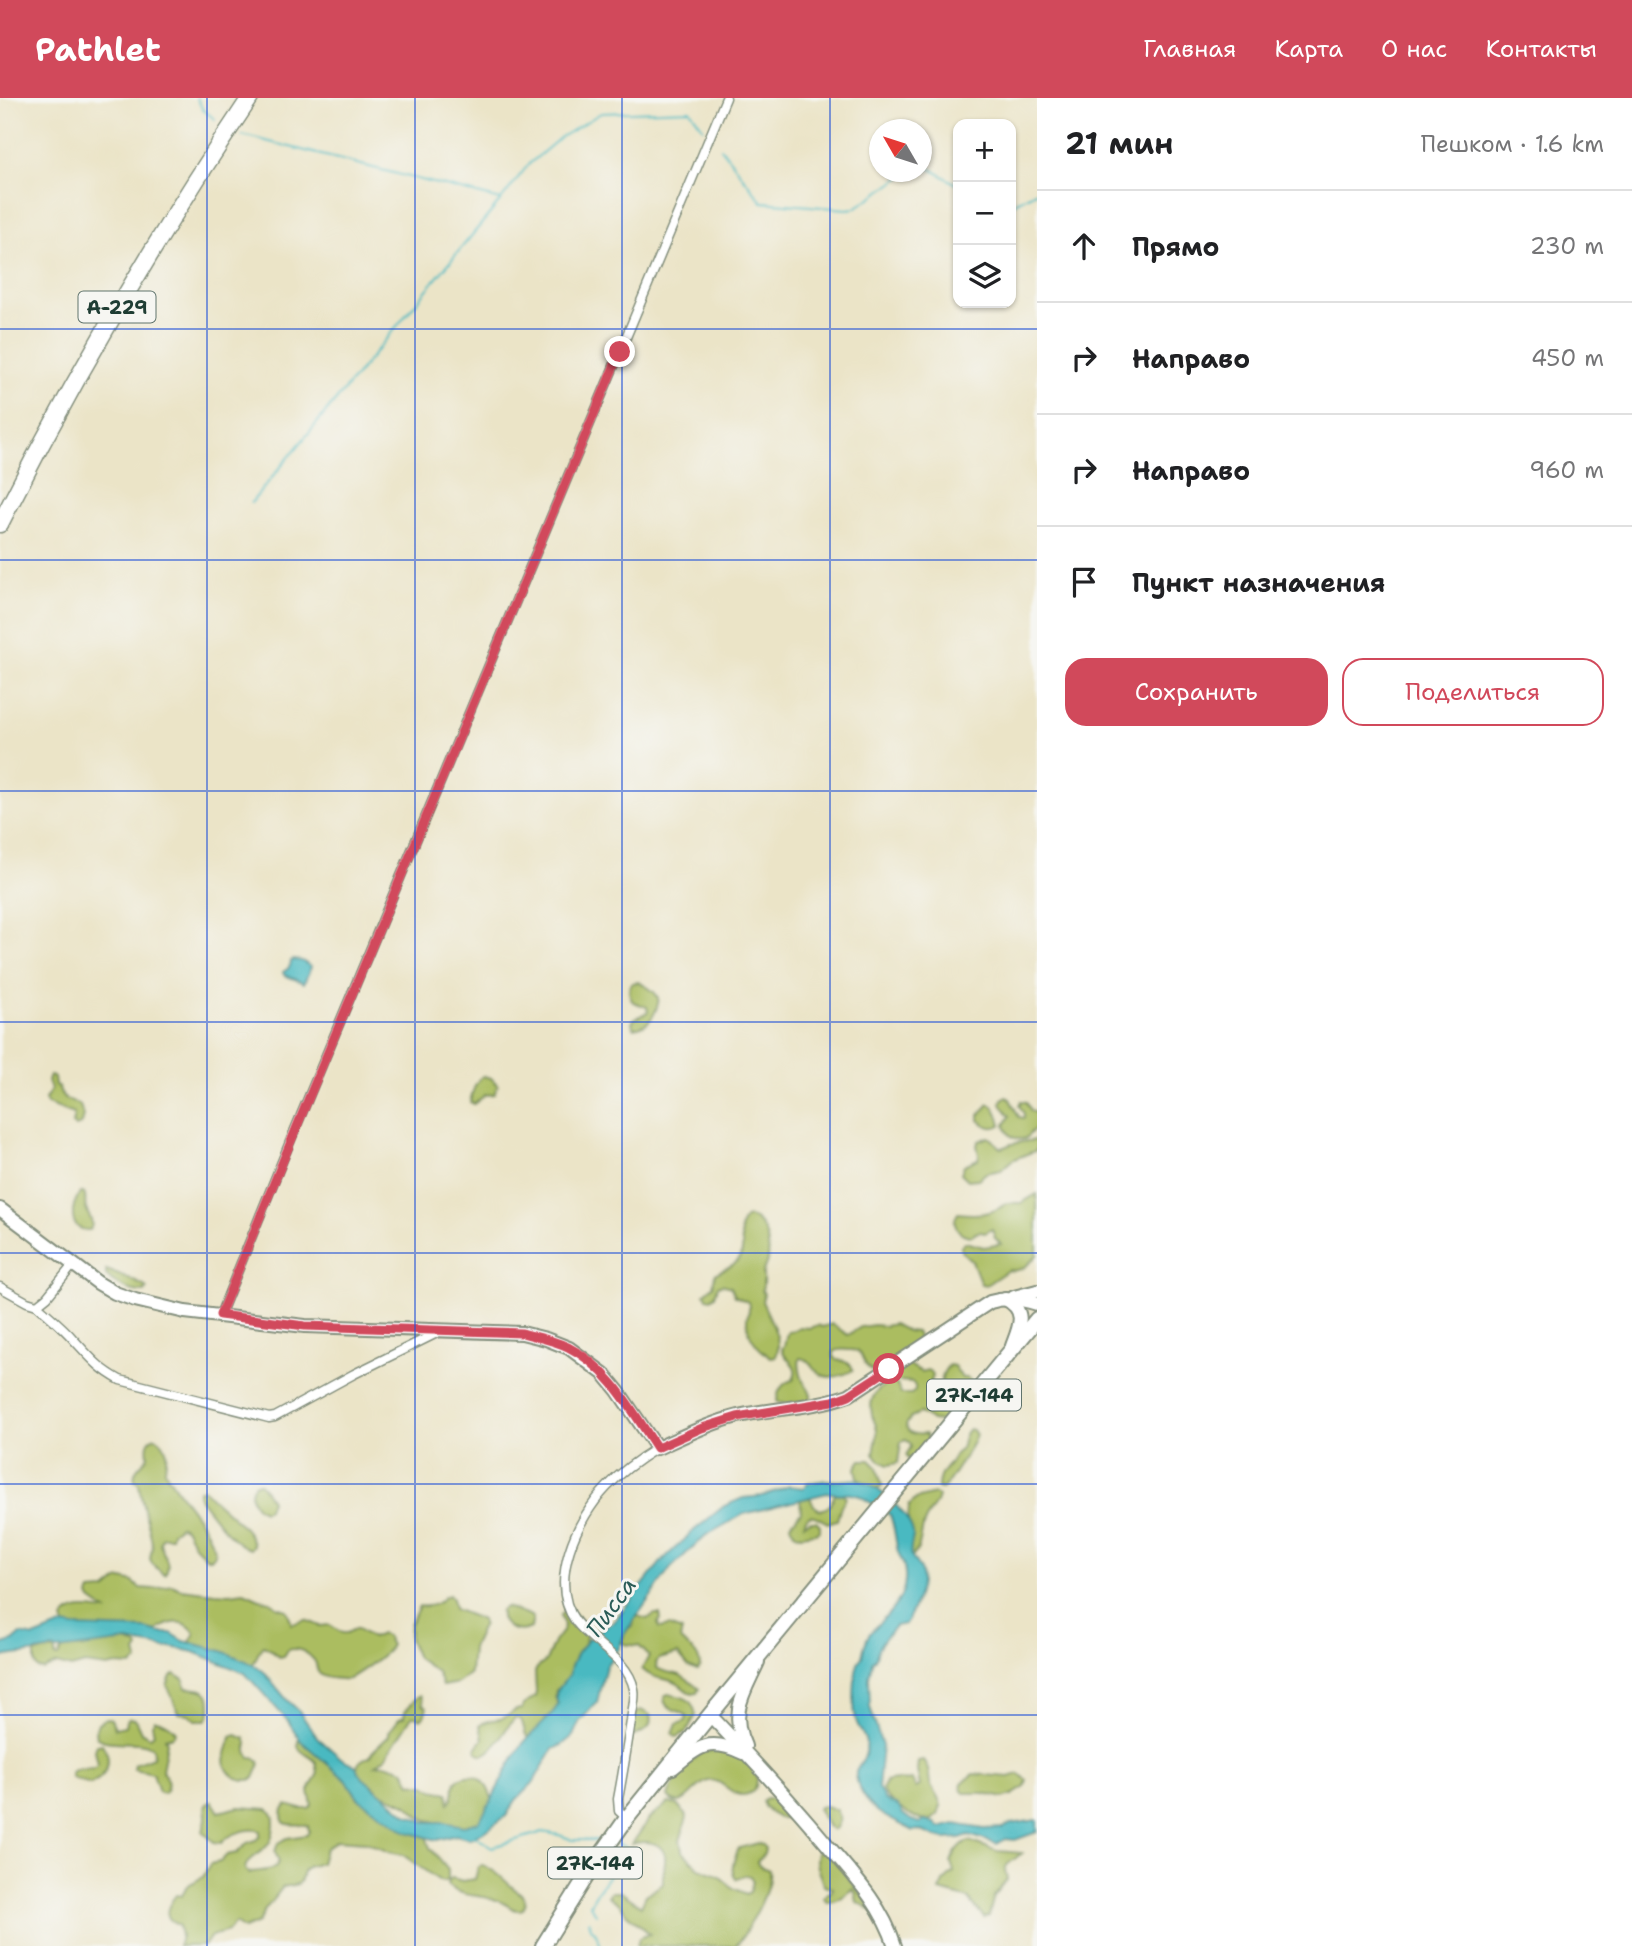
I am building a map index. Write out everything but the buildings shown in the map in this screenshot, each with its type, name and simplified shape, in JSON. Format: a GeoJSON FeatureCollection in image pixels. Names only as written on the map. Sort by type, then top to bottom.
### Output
{"type":"FeatureCollection","features":[{"type":"Feature","properties":{"kind":"highway","name":"А-229"},"geometry":{"type":"LineString","coordinates":[[0,524],[124,295],[250,98]]}},
{"type":"Feature","properties":{"kind":"main road","name":"27К-144"},"geometry":{"type":"LineString","coordinates":[[543,1946],[589,1872],[627,1818],[1037,1318]]}},
{"type":"Feature","properties":{"kind":"street"},"geometry":{"type":"LineString","coordinates":[[220,1315],[726,98]]}},
{"type":"Feature","properties":{"kind":"street"},"geometry":{"type":"LineString","coordinates":[[0,1209],[98,1283],[135,1300],[185,1312],[305,1326],[522,1333],[569,1348],[604,1374],[657,1448]]}},
{"type":"Feature","properties":{"kind":"street"},"geometry":{"type":"LineString","coordinates":[[37,1305],[73,1265]]}},
{"type":"Feature","properties":{"kind":"street"},"geometry":{"type":"LineString","coordinates":[[0,1287],[37,1305],[74,1339],[91,1360],[120,1380],[269,1418],[442,1331]]}},
{"type":"Feature","properties":{"kind":"street"},"geometry":{"type":"LineString","coordinates":[[627,1818],[619,1811],[618,1799],[635,1691],[629,1673],[576,1621],[568,1608],[565,1595],[567,1562],[578,1528],[607,1486],[657,1448],[702,1428],[737,1417],[833,1401],[849,1395],[980,1307],[990,1302],[1037,1291]]}},
{"type":"Feature","properties":{"kind":"street"},"geometry":{"type":"LineString","coordinates":[[1004,1299],[1037,1304]]}},
{"type":"Feature","properties":{"kind":"street"},"geometry":{"type":"LineString","coordinates":[[1004,1299],[1014,1305],[1020,1318],[1011,1350]]}},
{"type":"Feature","properties":{"kind":"street"},"geometry":{"type":"LineString","coordinates":[[749,1756],[739,1733],[737,1718],[740,1701],[765,1648]]}},
{"type":"Feature","properties":{"kind":"street"},"geometry":{"type":"LineString","coordinates":[[709,1715],[800,1812],[860,1883],[880,1911],[891,1931],[895,1946]]}},
{"type":"Feature","properties":{"kind":"street"},"geometry":{"type":"LineString","coordinates":[[653,1785],[705,1745],[716,1744],[732,1748],[749,1756]]}},
{"type":"Feature","properties":{"kind":"green space"},"geometry":{"type":"Polygon","coordinates":[[[639,982],[654,992],[659,1001],[649,1021],[634,1028],[634,1019],[648,1012],[647,1007],[633,1002],[630,995],[629,988],[632,983],[639,982]]]}},
{"type":"Feature","properties":{"kind":"green space"},"geometry":{"type":"Polygon","coordinates":[[[50,1076],[54,1077],[55,1085],[64,1097],[80,1105],[83,1115],[81,1124],[76,1127],[72,1124],[74,1114],[47,1104],[45,1099],[51,1090],[48,1081],[50,1076]]]}},
{"type":"Feature","properties":{"kind":"green space"},"geometry":{"type":"Polygon","coordinates":[[[483,1076],[491,1078],[498,1085],[494,1094],[485,1095],[474,1104],[470,1102],[473,1092],[483,1076]]]}},
{"type":"Feature","properties":{"kind":"green space"},"geometry":{"type":"Polygon","coordinates":[[[1006,1097],[1010,1099],[1019,1117],[1024,1118],[1019,1105],[1021,1101],[1026,1102],[1031,1111],[1037,1113],[1037,1130],[1032,1131],[1026,1138],[1015,1138],[1006,1129],[1005,1125],[1010,1116],[1001,1104],[1006,1097]]]}},
{"type":"Feature","properties":{"kind":"green space"},"geometry":{"type":"Polygon","coordinates":[[[989,1104],[996,1110],[1001,1125],[989,1127],[979,1120],[979,1115],[989,1104]]]}},
{"type":"Feature","properties":{"kind":"green space"},"geometry":{"type":"Polygon","coordinates":[[[989,1137],[1000,1148],[1037,1140],[1037,1150],[1012,1160],[1001,1170],[968,1180],[961,1173],[964,1165],[978,1159],[979,1141],[989,1137]]]}},
{"type":"Feature","properties":{"kind":"green space"},"geometry":{"type":"Polygon","coordinates":[[[80,1193],[85,1195],[86,1209],[92,1222],[90,1230],[77,1226],[74,1222],[73,1211],[80,1193]]]}},
{"type":"Feature","properties":{"kind":"green space"},"geometry":{"type":"Polygon","coordinates":[[[1037,1194],[1037,1255],[1021,1269],[1008,1270],[986,1285],[981,1284],[972,1261],[961,1251],[961,1246],[964,1242],[984,1247],[1001,1244],[992,1229],[972,1236],[959,1231],[955,1225],[958,1213],[990,1212],[1006,1203],[1021,1203],[1037,1194]]]}},
{"type":"Feature","properties":{"kind":"green space"},"geometry":{"type":"Polygon","coordinates":[[[747,1217],[753,1218],[762,1226],[768,1245],[762,1301],[778,1343],[776,1356],[771,1357],[757,1346],[751,1336],[747,1325],[748,1302],[735,1296],[731,1287],[722,1284],[711,1299],[707,1298],[705,1293],[713,1286],[715,1274],[731,1266],[742,1254],[741,1226],[747,1217]]]}},
{"type":"Feature","properties":{"kind":"green space"},"geometry":{"type":"Polygon","coordinates":[[[106,1270],[144,1286],[147,1288],[145,1292],[129,1290],[119,1285],[106,1275],[106,1270]]]}},
{"type":"Feature","properties":{"kind":"green space"},"geometry":{"type":"Polygon","coordinates":[[[832,1324],[848,1335],[861,1327],[893,1324],[916,1332],[919,1339],[917,1344],[874,1372],[856,1351],[834,1352],[834,1357],[848,1363],[853,1370],[835,1377],[822,1375],[808,1361],[800,1358],[802,1379],[811,1394],[810,1399],[785,1404],[777,1402],[781,1388],[793,1380],[795,1374],[794,1366],[782,1349],[788,1332],[799,1327],[832,1324]]]}},
{"type":"Feature","properties":{"kind":"green space"},"geometry":{"type":"Polygon","coordinates":[[[909,1365],[922,1372],[931,1372],[933,1376],[929,1386],[934,1394],[939,1392],[949,1365],[954,1366],[962,1378],[971,1381],[971,1386],[942,1422],[932,1421],[920,1413],[911,1417],[906,1425],[909,1431],[926,1434],[928,1439],[913,1458],[908,1459],[906,1455],[911,1447],[910,1443],[906,1440],[901,1442],[898,1463],[888,1465],[880,1461],[874,1453],[877,1433],[871,1403],[879,1390],[893,1382],[901,1394],[915,1391],[912,1382],[898,1381],[895,1378],[909,1365]]]}},
{"type":"Feature","properties":{"kind":"green space"},"geometry":{"type":"Polygon","coordinates":[[[969,1429],[976,1435],[971,1446],[945,1486],[938,1488],[941,1474],[960,1450],[964,1435],[969,1429]]]}},
{"type":"Feature","properties":{"kind":"green space"},"geometry":{"type":"Polygon","coordinates":[[[156,1437],[166,1449],[165,1471],[201,1522],[215,1554],[212,1558],[207,1558],[194,1545],[185,1528],[180,1526],[172,1532],[171,1537],[162,1537],[160,1542],[168,1566],[165,1574],[152,1564],[150,1559],[151,1536],[139,1484],[134,1477],[136,1470],[148,1456],[149,1442],[156,1437]]]}},
{"type":"Feature","properties":{"kind":"green space"},"geometry":{"type":"Polygon","coordinates":[[[861,1460],[870,1460],[877,1467],[882,1486],[873,1490],[858,1478],[856,1468],[861,1460]]]}},
{"type":"Feature","properties":{"kind":"green space"},"geometry":{"type":"Polygon","coordinates":[[[255,1483],[260,1483],[271,1500],[268,1509],[264,1511],[252,1500],[251,1491],[255,1483]]]}},
{"type":"Feature","properties":{"kind":"green space"},"geometry":{"type":"Polygon","coordinates":[[[204,1489],[246,1531],[253,1545],[250,1549],[236,1541],[216,1520],[198,1495],[199,1490],[204,1489]]]}},
{"type":"Feature","properties":{"kind":"green space"},"geometry":{"type":"Polygon","coordinates":[[[835,1494],[844,1494],[846,1498],[837,1520],[828,1523],[811,1516],[804,1524],[816,1521],[820,1530],[802,1535],[794,1533],[791,1524],[801,1512],[800,1498],[810,1497],[815,1506],[823,1509],[830,1505],[835,1494]]]}},
{"type":"Feature","properties":{"kind":"green space"},"geometry":{"type":"Polygon","coordinates":[[[934,1494],[938,1496],[935,1506],[925,1521],[919,1546],[911,1557],[905,1525],[908,1521],[909,1506],[916,1499],[934,1494]]]}},
{"type":"Feature","properties":{"kind":"green space"},"geometry":{"type":"Polygon","coordinates":[[[123,1579],[140,1588],[154,1589],[172,1585],[181,1589],[215,1593],[244,1592],[287,1610],[292,1624],[306,1620],[320,1626],[330,1625],[342,1633],[356,1628],[372,1638],[381,1634],[386,1636],[391,1645],[372,1664],[349,1679],[343,1679],[321,1675],[311,1657],[295,1649],[288,1650],[284,1656],[279,1657],[263,1646],[250,1667],[191,1646],[190,1642],[195,1633],[190,1627],[179,1622],[160,1628],[150,1637],[66,1629],[63,1619],[72,1612],[82,1609],[106,1611],[91,1600],[91,1591],[106,1590],[123,1579]]]}},
{"type":"Feature","properties":{"kind":"green space"},"geometry":{"type":"Polygon","coordinates":[[[449,1595],[454,1609],[482,1620],[483,1624],[472,1648],[470,1673],[458,1683],[442,1686],[437,1672],[417,1658],[409,1639],[410,1624],[419,1606],[433,1605],[449,1595]]]}},
{"type":"Feature","properties":{"kind":"green space"},"geometry":{"type":"Polygon","coordinates":[[[505,1607],[533,1618],[531,1628],[520,1631],[505,1625],[501,1610],[505,1607]]]}},
{"type":"Feature","properties":{"kind":"green space"},"geometry":{"type":"Polygon","coordinates":[[[567,1610],[582,1622],[586,1636],[573,1679],[556,1690],[558,1706],[553,1714],[545,1719],[547,1723],[532,1738],[527,1737],[522,1721],[515,1718],[488,1752],[482,1755],[477,1752],[483,1739],[480,1725],[522,1709],[523,1705],[535,1697],[535,1672],[546,1661],[554,1642],[563,1630],[560,1616],[567,1610]]]}},
{"type":"Feature","properties":{"kind":"green space"},"geometry":{"type":"Polygon","coordinates":[[[660,1614],[659,1628],[669,1626],[682,1631],[680,1639],[695,1654],[700,1666],[697,1670],[688,1666],[678,1654],[659,1659],[657,1668],[680,1675],[699,1689],[697,1693],[692,1694],[674,1682],[647,1673],[642,1669],[649,1656],[639,1646],[620,1641],[625,1629],[633,1627],[634,1619],[638,1616],[647,1619],[660,1614]]]}},
{"type":"Feature","properties":{"kind":"green space"},"geometry":{"type":"Polygon","coordinates":[[[123,1640],[137,1645],[139,1649],[136,1653],[138,1660],[131,1666],[85,1664],[71,1668],[57,1664],[43,1670],[35,1664],[35,1654],[44,1650],[55,1651],[55,1657],[58,1657],[67,1646],[82,1648],[84,1643],[123,1640]]]}},
{"type":"Feature","properties":{"kind":"green space"},"geometry":{"type":"Polygon","coordinates":[[[175,1674],[184,1680],[186,1688],[206,1692],[210,1699],[210,1711],[206,1720],[196,1720],[189,1714],[179,1713],[167,1686],[171,1676],[175,1674]]]}},
{"type":"Feature","properties":{"kind":"green space"},"geometry":{"type":"Polygon","coordinates":[[[668,1694],[686,1699],[696,1715],[686,1732],[677,1737],[673,1734],[677,1724],[686,1721],[687,1716],[666,1705],[664,1696],[668,1694]]]}},
{"type":"Feature","properties":{"kind":"green space"},"geometry":{"type":"Polygon","coordinates":[[[420,1696],[423,1705],[427,1707],[424,1717],[420,1719],[412,1716],[386,1757],[376,1765],[385,1764],[404,1770],[411,1783],[448,1793],[449,1803],[457,1780],[466,1776],[477,1777],[484,1783],[493,1801],[482,1821],[463,1826],[426,1819],[406,1804],[380,1792],[373,1785],[363,1785],[356,1769],[358,1764],[370,1757],[420,1696]]]}},
{"type":"Feature","properties":{"kind":"green space"},"geometry":{"type":"Polygon","coordinates":[[[641,1710],[650,1715],[650,1723],[635,1736],[632,1732],[636,1712],[641,1710]]]}},
{"type":"Feature","properties":{"kind":"green space"},"geometry":{"type":"Polygon","coordinates":[[[106,1718],[111,1719],[115,1728],[125,1726],[130,1718],[135,1719],[141,1732],[150,1737],[154,1734],[152,1724],[155,1720],[167,1724],[176,1732],[165,1738],[167,1742],[162,1771],[168,1785],[164,1793],[159,1792],[153,1773],[134,1769],[135,1764],[153,1757],[152,1747],[138,1743],[108,1742],[96,1737],[98,1723],[106,1718]]]}},
{"type":"Feature","properties":{"kind":"green space"},"geometry":{"type":"Polygon","coordinates":[[[236,1735],[245,1738],[247,1753],[260,1764],[254,1778],[250,1780],[234,1777],[226,1765],[231,1737],[236,1735]]]}},
{"type":"Feature","properties":{"kind":"green space"},"geometry":{"type":"Polygon","coordinates":[[[300,1737],[347,1781],[358,1798],[424,1835],[430,1848],[448,1870],[448,1880],[440,1881],[403,1855],[366,1842],[337,1840],[325,1849],[321,1863],[303,1871],[298,1884],[283,1887],[258,1923],[244,1929],[235,1923],[229,1931],[211,1936],[204,1946],[178,1946],[181,1936],[179,1926],[170,1920],[167,1913],[176,1895],[182,1896],[186,1887],[203,1877],[210,1864],[237,1853],[260,1836],[260,1831],[250,1830],[234,1834],[221,1843],[214,1842],[203,1832],[207,1804],[212,1801],[219,1812],[239,1807],[268,1809],[273,1814],[271,1840],[246,1865],[245,1870],[249,1873],[274,1868],[279,1861],[275,1852],[278,1843],[287,1838],[307,1835],[308,1826],[285,1823],[282,1816],[287,1805],[309,1809],[312,1805],[309,1791],[318,1773],[316,1762],[299,1749],[300,1737]]]}},
{"type":"Feature","properties":{"kind":"green space"},"geometry":{"type":"Polygon","coordinates":[[[102,1744],[108,1762],[101,1777],[90,1784],[71,1777],[71,1772],[77,1769],[94,1768],[98,1764],[95,1750],[97,1745],[102,1744]]]}},
{"type":"Feature","properties":{"kind":"green space"},"geometry":{"type":"Polygon","coordinates":[[[705,1751],[729,1754],[745,1761],[756,1773],[755,1789],[742,1795],[718,1782],[708,1781],[683,1800],[673,1801],[668,1797],[677,1778],[705,1751]]]}},
{"type":"Feature","properties":{"kind":"green space"},"geometry":{"type":"Polygon","coordinates":[[[923,1760],[941,1806],[938,1815],[930,1821],[906,1812],[888,1800],[882,1790],[886,1782],[892,1780],[912,1780],[916,1788],[920,1786],[918,1761],[923,1760]]]}},
{"type":"Feature","properties":{"kind":"green space"},"geometry":{"type":"Polygon","coordinates":[[[973,1774],[1009,1777],[1019,1774],[1027,1780],[1025,1787],[1003,1798],[984,1793],[964,1793],[962,1783],[973,1774]]]}},
{"type":"Feature","properties":{"kind":"green space"},"geometry":{"type":"Polygon","coordinates":[[[766,1798],[781,1802],[792,1814],[789,1818],[772,1814],[762,1801],[766,1798]]]}},
{"type":"Feature","properties":{"kind":"green space"},"geometry":{"type":"Polygon","coordinates":[[[668,1803],[677,1805],[687,1817],[680,1841],[682,1851],[699,1868],[718,1875],[733,1888],[746,1894],[750,1892],[753,1881],[750,1876],[737,1879],[734,1876],[733,1864],[739,1848],[758,1843],[765,1849],[757,1862],[759,1866],[769,1870],[767,1888],[738,1944],[637,1946],[639,1938],[650,1934],[608,1896],[611,1892],[621,1892],[641,1906],[646,1895],[663,1884],[665,1856],[660,1847],[652,1843],[632,1844],[649,1819],[668,1803]]]}},
{"type":"Feature","properties":{"kind":"green space"},"geometry":{"type":"Polygon","coordinates":[[[826,1806],[836,1810],[840,1819],[832,1830],[818,1809],[826,1806]]]}},
{"type":"Feature","properties":{"kind":"green space"},"geometry":{"type":"Polygon","coordinates":[[[969,1841],[997,1851],[1022,1853],[1007,1865],[1007,1880],[994,1896],[989,1915],[984,1917],[969,1899],[940,1891],[943,1882],[954,1872],[951,1862],[954,1856],[960,1847],[969,1841]]]}},
{"type":"Feature","properties":{"kind":"green space"},"geometry":{"type":"Polygon","coordinates":[[[821,1844],[875,1911],[857,1902],[852,1889],[838,1900],[827,1902],[824,1898],[833,1888],[824,1885],[818,1870],[816,1854],[821,1844]]]}},
{"type":"Feature","properties":{"kind":"green space"},"geometry":{"type":"Polygon","coordinates":[[[482,1865],[494,1871],[522,1895],[526,1903],[523,1909],[515,1909],[489,1898],[461,1893],[448,1886],[452,1878],[462,1881],[475,1879],[478,1868],[482,1865]]]}},
{"type":"Feature","properties":{"kind":"water"},"geometry":{"type":"Polygon","coordinates":[[[294,960],[302,961],[311,967],[304,983],[284,975],[283,972],[294,960]]]}},
{"type":"Feature","properties":{"kind":"water"},"geometry":{"type":"Polygon","coordinates":[[[859,1480],[891,1501],[905,1517],[913,1532],[911,1554],[921,1573],[919,1593],[911,1613],[905,1624],[895,1626],[878,1648],[869,1677],[870,1707],[882,1746],[878,1788],[885,1801],[898,1806],[911,1820],[935,1823],[940,1828],[955,1824],[984,1829],[1002,1828],[1037,1820],[1037,1832],[1015,1840],[1006,1839],[997,1844],[969,1835],[945,1839],[936,1837],[919,1830],[914,1831],[883,1815],[870,1805],[860,1789],[856,1774],[866,1751],[866,1744],[855,1714],[854,1687],[857,1669],[869,1635],[900,1597],[905,1573],[890,1515],[860,1496],[851,1494],[827,1493],[744,1514],[705,1536],[671,1568],[624,1635],[619,1648],[606,1666],[597,1702],[579,1722],[573,1736],[553,1749],[533,1783],[516,1800],[506,1816],[470,1839],[456,1835],[437,1840],[407,1832],[360,1800],[346,1780],[301,1741],[288,1721],[245,1673],[194,1652],[128,1641],[0,1658],[0,1645],[13,1641],[21,1634],[34,1637],[64,1625],[171,1633],[184,1641],[222,1651],[263,1671],[298,1710],[317,1737],[342,1759],[355,1765],[363,1778],[406,1814],[425,1822],[464,1826],[478,1822],[521,1746],[558,1705],[557,1691],[569,1675],[577,1653],[590,1637],[614,1621],[662,1561],[692,1532],[724,1506],[743,1498],[763,1496],[789,1486],[804,1488],[807,1483],[859,1480]]]}},
{"type":"Feature","properties":{"kind":"waterway"},"geometry":{"type":"LineString","coordinates":[[197,98],[203,110],[215,119]]}},
{"type":"Feature","properties":{"kind":"waterway"},"geometry":{"type":"LineString","coordinates":[[251,503],[528,165],[561,137],[601,113],[690,110],[703,128]]}},
{"type":"Feature","properties":{"kind":"waterway"},"geometry":{"type":"LineString","coordinates":[[242,135],[501,200]]}},
{"type":"Feature","properties":{"kind":"waterway"},"geometry":{"type":"LineString","coordinates":[[721,148],[762,202],[855,208],[894,182]]}},
{"type":"Feature","properties":{"kind":"waterway"},"geometry":{"type":"LineString","coordinates":[[932,170],[953,182]]}},
{"type":"Feature","properties":{"kind":"waterway"},"geometry":{"type":"LineString","coordinates":[[1016,202],[1037,191]]}},
{"type":"Feature","properties":{"kind":"waterway"},"geometry":{"type":"LineString","coordinates":[[474,1836],[492,1847],[543,1832],[573,1840],[605,1840]]}},
{"type":"Feature","properties":{"kind":"waterway"},"geometry":{"type":"LineString","coordinates":[[596,1914],[590,1905],[592,1900],[617,1862],[630,1849],[617,1844]]}},
{"type":"Feature","properties":{"kind":"waterway"},"geometry":{"type":"LineString","coordinates":[[589,1921],[601,1946]]}},
{"type":"Feature","properties":{"kind":"route"},"geometry":{"type":"LineString","coordinates":[[620,352],[220,1315],[305,1326],[522,1333],[546,1339],[569,1348],[604,1374],[657,1448],[702,1428],[737,1417],[833,1401],[849,1395],[889,1369]]}},
{"type":"Feature","properties":{"kind":"water label","name":"Писса"},"geometry":{"type":"Point","coordinates":[611,1607]}}]}
